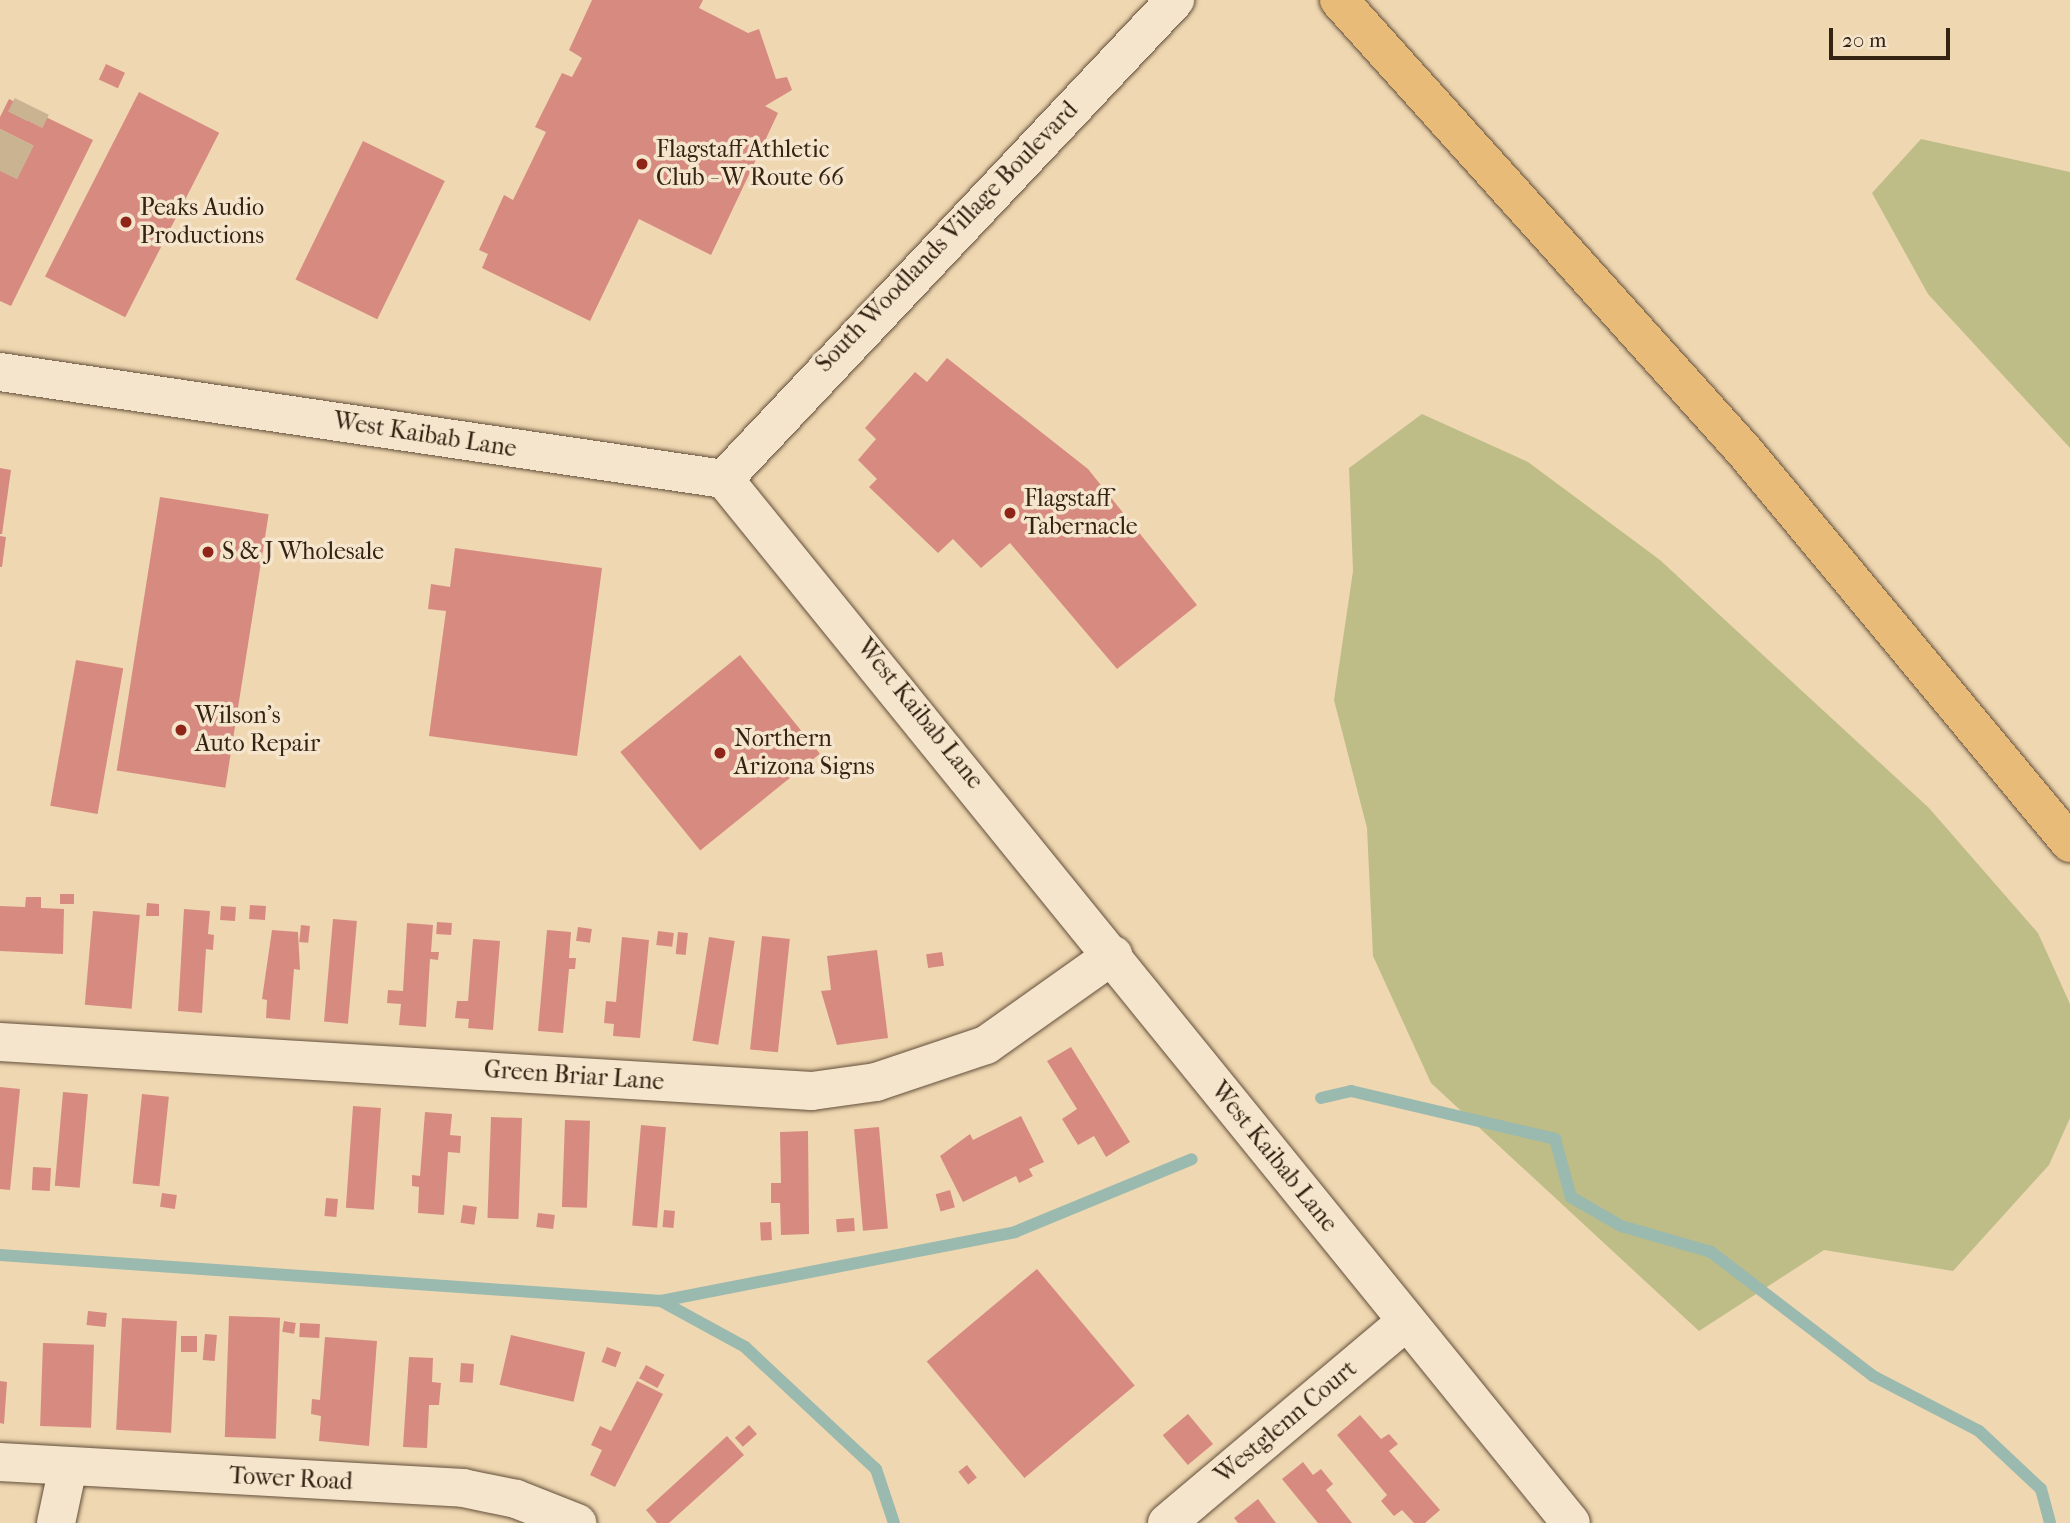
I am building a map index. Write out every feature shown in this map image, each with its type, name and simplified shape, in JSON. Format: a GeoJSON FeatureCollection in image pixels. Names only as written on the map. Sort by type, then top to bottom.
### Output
{"type":"FeatureCollection","features":[{"type":"Feature","properties":{"kind":"main road"},"geometry":{"type":"LineString","coordinates":[[1339,0],[1746,453],[2070,842]]}},
{"type":"Feature","properties":{"kind":"street","name":"South Woodlands Village Boulevard"},"geometry":{"type":"LineString","coordinates":[[724,479],[1175,0]]}},
{"type":"Feature","properties":{"kind":"street","name":"West Kaibab Lane"},"geometry":{"type":"LineString","coordinates":[[0,372],[724,479],[1113,955],[1406,1322],[1571,1523]]}},
{"type":"Feature","properties":{"kind":"street","name":"Green Briar Lane"},"geometry":{"type":"LineString","coordinates":[[0,1042],[812,1091],[876,1082],[986,1045],[1113,955]]}},
{"type":"Feature","properties":{"kind":"street","name":"Westglenn Court"},"geometry":{"type":"LineString","coordinates":[[1167,1523],[1406,1322]]}},
{"type":"Feature","properties":{"kind":"street","name":"Tower Road"},"geometry":{"type":"LineString","coordinates":[[0,1462],[463,1488],[516,1499],[577,1523]]}},
{"type":"Feature","properties":{"kind":"street"},"geometry":{"type":"LineString","coordinates":[[56,1523],[68,1467]]}},
{"type":"Feature","properties":{"kind":"shaded area"},"geometry":{"type":"Polygon","coordinates":[[[1921,139],[2070,172],[2070,448],[1928,294],[1872,193],[1921,139]]]}},
{"type":"Feature","properties":{"kind":"shaded area"},"geometry":{"type":"Polygon","coordinates":[[[1422,414],[1528,462],[1660,560],[1929,808],[2038,933],[2070,1004],[2070,1118],[2049,1165],[1953,1271],[1824,1250],[1699,1331],[1431,1083],[1373,956],[1367,828],[1334,700],[1353,571],[1349,468],[1422,414]]]}},
{"type":"Feature","properties":{"kind":"building","name":"Flagstaff Athletic Club - W Route 66"},"geometry":{"type":"Polygon","coordinates":[[[592,0],[703,0],[699,8],[748,33],[759,29],[776,79],[787,77],[792,90],[765,106],[778,113],[711,255],[639,219],[590,321],[482,268],[488,254],[479,250],[504,195],[513,200],[546,132],[535,127],[562,73],[572,77],[582,58],[569,50],[592,0]]]}},
{"type":"Feature","properties":{"kind":"building"},"geometry":{"type":"Polygon","coordinates":[[[106,64],[125,73],[118,88],[99,79],[106,64]]]}},
{"type":"Feature","properties":{"kind":"building","name":"Peaks Audio Productions"},"geometry":{"type":"Polygon","coordinates":[[[139,92],[219,133],[125,317],[45,276],[139,92]]]}},
{"type":"Feature","properties":{"kind":"building"},"geometry":{"type":"Polygon","coordinates":[[[9,99],[93,140],[11,306],[0,301],[0,117],[9,99]]]}},
{"type":"Feature","properties":{"kind":"building"},"geometry":{"type":"Polygon","coordinates":[[[363,141],[445,181],[377,319],[295,279],[363,141]]]}},
{"type":"Feature","properties":{"kind":"building","name":"Flagstaff Tabernacle"},"geometry":{"type":"Polygon","coordinates":[[[947,358],[1088,469],[1197,605],[1117,669],[1010,543],[981,568],[953,539],[938,553],[869,487],[877,479],[858,460],[876,439],[865,428],[915,372],[927,382],[947,358]]]}},
{"type":"Feature","properties":{"kind":"building"},"geometry":{"type":"Polygon","coordinates":[[[0,468],[11,470],[2,534],[0,534],[0,468]]]}},
{"type":"Feature","properties":{"kind":"building"},"geometry":{"type":"Polygon","coordinates":[[[160,497],[269,514],[225,788],[117,771],[160,497]]]}},
{"type":"Feature","properties":{"kind":"building"},"geometry":{"type":"Polygon","coordinates":[[[0,536],[6,537],[2,567],[0,567],[0,536]]]}},
{"type":"Feature","properties":{"kind":"building"},"geometry":{"type":"Polygon","coordinates":[[[455,548],[602,568],[577,756],[429,736],[446,611],[428,609],[431,584],[450,587],[455,548]]]}},
{"type":"Feature","properties":{"kind":"building","name":"Northern Arizona Signs"},"geometry":{"type":"Polygon","coordinates":[[[740,655],[820,754],[700,851],[620,752],[740,655]]]}},
{"type":"Feature","properties":{"kind":"building"},"geometry":{"type":"Polygon","coordinates":[[[76,660],[123,668],[98,814],[50,806],[76,660]]]}},
{"type":"Feature","properties":{"kind":"building"},"geometry":{"type":"Polygon","coordinates":[[[60,894],[74,894],[74,904],[60,904],[60,894]]]}},
{"type":"Feature","properties":{"kind":"building"},"geometry":{"type":"Polygon","coordinates":[[[26,897],[41,897],[41,908],[64,909],[63,954],[0,951],[0,906],[25,907],[26,897]]]}},
{"type":"Feature","properties":{"kind":"building"},"geometry":{"type":"Polygon","coordinates":[[[147,903],[159,904],[159,916],[146,916],[147,903]]]}},
{"type":"Feature","properties":{"kind":"building"},"geometry":{"type":"Polygon","coordinates":[[[250,905],[266,906],[265,920],[249,919],[250,905]]]}},
{"type":"Feature","properties":{"kind":"building"},"geometry":{"type":"Polygon","coordinates":[[[221,906],[236,907],[235,921],[220,920],[221,906]]]}},
{"type":"Feature","properties":{"kind":"building"},"geometry":{"type":"Polygon","coordinates":[[[184,909],[210,911],[208,934],[214,935],[213,950],[206,949],[202,1013],[178,1011],[184,909]]]}},
{"type":"Feature","properties":{"kind":"building"},"geometry":{"type":"Polygon","coordinates":[[[93,911],[140,915],[132,1009],[85,1005],[93,911]]]}},
{"type":"Feature","properties":{"kind":"building"},"geometry":{"type":"Polygon","coordinates":[[[333,919],[357,921],[348,1024],[324,1022],[333,919]]]}},
{"type":"Feature","properties":{"kind":"building"},"geometry":{"type":"Polygon","coordinates":[[[437,922],[452,923],[451,935],[436,934],[437,922]]]}},
{"type":"Feature","properties":{"kind":"building"},"geometry":{"type":"Polygon","coordinates":[[[407,923],[433,925],[431,952],[439,952],[438,960],[430,959],[426,1027],[399,1025],[401,1004],[387,1003],[388,990],[403,991],[407,923]]]}},
{"type":"Feature","properties":{"kind":"building"},"geometry":{"type":"Polygon","coordinates":[[[301,925],[310,926],[308,943],[299,942],[301,925]]]}},
{"type":"Feature","properties":{"kind":"building"},"geometry":{"type":"Polygon","coordinates":[[[578,927],[592,929],[590,943],[576,941],[578,927]]]}},
{"type":"Feature","properties":{"kind":"building"},"geometry":{"type":"Polygon","coordinates":[[[272,930],[298,932],[300,970],[294,969],[290,1020],[266,1018],[267,1000],[262,999],[272,930]]]}},
{"type":"Feature","properties":{"kind":"building"},"geometry":{"type":"Polygon","coordinates":[[[547,930],[571,932],[569,958],[576,958],[575,969],[569,969],[563,1033],[538,1031],[547,930]]]}},
{"type":"Feature","properties":{"kind":"building"},"geometry":{"type":"Polygon","coordinates":[[[658,931],[674,933],[672,947],[656,945],[658,931]]]}},
{"type":"Feature","properties":{"kind":"building"},"geometry":{"type":"Polygon","coordinates":[[[678,932],[688,933],[686,955],[676,954],[678,932]]]}},
{"type":"Feature","properties":{"kind":"building"},"geometry":{"type":"Polygon","coordinates":[[[762,936],[790,939],[778,1052],[750,1049],[762,936]]]}},
{"type":"Feature","properties":{"kind":"building"},"geometry":{"type":"Polygon","coordinates":[[[622,937],[649,940],[640,1038],[613,1036],[614,1024],[604,1023],[606,1001],[616,1002],[622,937]]]}},
{"type":"Feature","properties":{"kind":"building"},"geometry":{"type":"Polygon","coordinates":[[[709,937],[735,941],[718,1045],[693,1041],[709,937]]]}},
{"type":"Feature","properties":{"kind":"building"},"geometry":{"type":"Polygon","coordinates":[[[473,939],[500,941],[493,1030],[468,1028],[469,1019],[455,1018],[457,1001],[468,1001],[473,939]]]}},
{"type":"Feature","properties":{"kind":"building"},"geometry":{"type":"Polygon","coordinates":[[[877,950],[888,1038],[837,1045],[821,991],[831,990],[827,956],[877,950]]]}},
{"type":"Feature","properties":{"kind":"building"},"geometry":{"type":"Polygon","coordinates":[[[942,952],[944,966],[928,968],[926,954],[942,952]]]}},
{"type":"Feature","properties":{"kind":"building"},"geometry":{"type":"Polygon","coordinates":[[[1071,1047],[1130,1142],[1106,1157],[1094,1136],[1078,1145],[1062,1119],[1077,1109],[1047,1061],[1071,1047]]]}},
{"type":"Feature","properties":{"kind":"building"},"geometry":{"type":"Polygon","coordinates":[[[0,1087],[20,1089],[10,1190],[0,1189],[0,1087]]]}},
{"type":"Feature","properties":{"kind":"building"},"geometry":{"type":"Polygon","coordinates":[[[63,1092],[88,1094],[80,1188],[55,1186],[63,1092]]]}},
{"type":"Feature","properties":{"kind":"building"},"geometry":{"type":"Polygon","coordinates":[[[142,1094],[169,1097],[159,1186],[133,1184],[142,1094]]]}},
{"type":"Feature","properties":{"kind":"building"},"geometry":{"type":"Polygon","coordinates":[[[353,1106],[381,1108],[374,1210],[346,1208],[353,1106]]]}},
{"type":"Feature","properties":{"kind":"building"},"geometry":{"type":"Polygon","coordinates":[[[425,1112],[452,1114],[450,1135],[461,1136],[460,1153],[448,1152],[444,1215],[418,1213],[419,1187],[412,1186],[412,1175],[420,1176],[425,1112]]]}},
{"type":"Feature","properties":{"kind":"building"},"geometry":{"type":"Polygon","coordinates":[[[1021,1116],[1044,1162],[1029,1169],[1033,1176],[1019,1183],[1016,1176],[963,1202],[940,1156],[970,1134],[973,1140],[1021,1116]]]}},
{"type":"Feature","properties":{"kind":"building"},"geometry":{"type":"Polygon","coordinates":[[[491,1117],[522,1118],[518,1219],[487,1218],[491,1117]]]}},
{"type":"Feature","properties":{"kind":"building"},"geometry":{"type":"Polygon","coordinates":[[[565,1120],[590,1121],[587,1208],[562,1207],[565,1120]]]}},
{"type":"Feature","properties":{"kind":"building"},"geometry":{"type":"Polygon","coordinates":[[[641,1125],[666,1127],[657,1228],[632,1226],[641,1125]]]}},
{"type":"Feature","properties":{"kind":"building"},"geometry":{"type":"Polygon","coordinates":[[[879,1127],[888,1229],[863,1231],[854,1129],[879,1127]]]}},
{"type":"Feature","properties":{"kind":"building"},"geometry":{"type":"Polygon","coordinates":[[[808,1131],[809,1234],[781,1235],[780,1203],[771,1203],[771,1183],[781,1183],[780,1132],[808,1131]]]}},
{"type":"Feature","properties":{"kind":"building"},"geometry":{"type":"Polygon","coordinates":[[[33,1167],[51,1168],[50,1191],[32,1190],[33,1167]]]}},
{"type":"Feature","properties":{"kind":"building"},"geometry":{"type":"Polygon","coordinates":[[[950,1190],[955,1207],[941,1211],[936,1194],[950,1190]]]}},
{"type":"Feature","properties":{"kind":"building"},"geometry":{"type":"Polygon","coordinates":[[[162,1193],[177,1195],[175,1209],[160,1207],[162,1193]]]}},
{"type":"Feature","properties":{"kind":"building"},"geometry":{"type":"Polygon","coordinates":[[[326,1198],[338,1199],[336,1217],[324,1216],[326,1198]]]}},
{"type":"Feature","properties":{"kind":"building"},"geometry":{"type":"Polygon","coordinates":[[[463,1205],[477,1207],[474,1225],[460,1223],[463,1205]]]}},
{"type":"Feature","properties":{"kind":"building"},"geometry":{"type":"Polygon","coordinates":[[[664,1210],[675,1211],[673,1228],[663,1227],[664,1210]]]}},
{"type":"Feature","properties":{"kind":"building"},"geometry":{"type":"Polygon","coordinates":[[[538,1213],[555,1215],[553,1229],[536,1227],[538,1213]]]}},
{"type":"Feature","properties":{"kind":"building"},"geometry":{"type":"Polygon","coordinates":[[[854,1218],[855,1231],[837,1232],[836,1219],[854,1218]]]}},
{"type":"Feature","properties":{"kind":"building"},"geometry":{"type":"Polygon","coordinates":[[[771,1222],[772,1240],[761,1241],[760,1223],[771,1222]]]}},
{"type":"Feature","properties":{"kind":"building"},"geometry":{"type":"Polygon","coordinates":[[[1037,1269],[1135,1385],[1024,1478],[927,1362],[1037,1269]]]}},
{"type":"Feature","properties":{"kind":"building"},"geometry":{"type":"Polygon","coordinates":[[[88,1311],[107,1313],[105,1327],[87,1325],[88,1311]]]}},
{"type":"Feature","properties":{"kind":"building"},"geometry":{"type":"Polygon","coordinates":[[[229,1316],[280,1318],[276,1439],[225,1437],[229,1316]]]}},
{"type":"Feature","properties":{"kind":"building"},"geometry":{"type":"Polygon","coordinates":[[[122,1318],[177,1321],[171,1433],[116,1430],[122,1318]]]}},
{"type":"Feature","properties":{"kind":"building"},"geometry":{"type":"Polygon","coordinates":[[[284,1321],[296,1323],[294,1334],[282,1332],[284,1321]]]}},
{"type":"Feature","properties":{"kind":"building"},"geometry":{"type":"Polygon","coordinates":[[[300,1323],[320,1324],[319,1338],[299,1337],[300,1323]]]}},
{"type":"Feature","properties":{"kind":"building"},"geometry":{"type":"Polygon","coordinates":[[[205,1334],[217,1335],[215,1361],[203,1360],[205,1334]]]}},
{"type":"Feature","properties":{"kind":"building"},"geometry":{"type":"Polygon","coordinates":[[[511,1335],[585,1352],[574,1402],[500,1385],[511,1335]]]}},
{"type":"Feature","properties":{"kind":"building"},"geometry":{"type":"Polygon","coordinates":[[[181,1336],[197,1336],[197,1352],[181,1352],[181,1336]]]}},
{"type":"Feature","properties":{"kind":"building"},"geometry":{"type":"Polygon","coordinates":[[[325,1337],[377,1341],[369,1446],[319,1441],[321,1416],[311,1414],[312,1399],[320,1400],[325,1337]]]}},
{"type":"Feature","properties":{"kind":"building"},"geometry":{"type":"Polygon","coordinates":[[[43,1343],[94,1345],[91,1428],[40,1426],[43,1343]]]}},
{"type":"Feature","properties":{"kind":"building"},"geometry":{"type":"Polygon","coordinates":[[[607,1347],[621,1352],[616,1367],[602,1362],[607,1347]]]}},
{"type":"Feature","properties":{"kind":"building"},"geometry":{"type":"Polygon","coordinates":[[[409,1357],[433,1358],[432,1382],[441,1383],[439,1405],[429,1405],[427,1448],[403,1447],[409,1357]]]}},
{"type":"Feature","properties":{"kind":"building"},"geometry":{"type":"Polygon","coordinates":[[[461,1363],[474,1364],[473,1383],[460,1382],[461,1363]]]}},
{"type":"Feature","properties":{"kind":"building"},"geometry":{"type":"Polygon","coordinates":[[[646,1365],[665,1375],[657,1388],[639,1378],[646,1365]]]}},
{"type":"Feature","properties":{"kind":"building"},"geometry":{"type":"Polygon","coordinates":[[[0,1381],[7,1382],[4,1424],[0,1423],[0,1381]]]}},
{"type":"Feature","properties":{"kind":"building"},"geometry":{"type":"Polygon","coordinates":[[[637,1381],[663,1394],[615,1487],[590,1475],[602,1450],[591,1445],[600,1426],[611,1431],[637,1381]]]}},
{"type":"Feature","properties":{"kind":"building"},"geometry":{"type":"Polygon","coordinates":[[[1188,1414],[1213,1444],[1188,1465],[1163,1435],[1188,1414]]]}},
{"type":"Feature","properties":{"kind":"building"},"geometry":{"type":"Polygon","coordinates":[[[1360,1415],[1381,1439],[1389,1434],[1398,1444],[1389,1451],[1440,1510],[1425,1523],[1414,1523],[1402,1510],[1394,1516],[1381,1501],[1387,1495],[1337,1435],[1360,1415]]]}},
{"type":"Feature","properties":{"kind":"building"},"geometry":{"type":"Polygon","coordinates":[[[749,1425],[757,1434],[743,1447],[735,1438],[749,1425]]]}},
{"type":"Feature","properties":{"kind":"building"},"geometry":{"type":"Polygon","coordinates":[[[727,1436],[744,1455],[669,1523],[657,1523],[646,1510],[727,1436]]]}},
{"type":"Feature","properties":{"kind":"building"},"geometry":{"type":"Polygon","coordinates":[[[1303,1462],[1313,1475],[1321,1469],[1333,1484],[1326,1490],[1352,1523],[1318,1523],[1282,1479],[1303,1462]]]}},
{"type":"Feature","properties":{"kind":"building"},"geometry":{"type":"Polygon","coordinates":[[[967,1465],[977,1478],[968,1484],[958,1472],[967,1465]]]}},
{"type":"Feature","properties":{"kind":"building"},"geometry":{"type":"Polygon","coordinates":[[[1258,1499],[1276,1523],[1238,1523],[1234,1518],[1258,1499]]]}},
{"type":"Feature","properties":{"kind":"waterway"},"geometry":{"type":"LineString","coordinates":[[1321,1098],[1351,1091],[1555,1139],[1571,1197],[1621,1226],[1711,1252],[1873,1376],[1979,1431],[2041,1489],[2050,1523]]}},
{"type":"Feature","properties":{"kind":"waterway"},"geometry":{"type":"LineString","coordinates":[[661,1301],[1015,1232],[1192,1159]]}},
{"type":"Feature","properties":{"kind":"waterway"},"geometry":{"type":"LineString","coordinates":[[0,1255],[661,1301],[745,1347],[876,1469],[894,1523]]}},
{"type":"Feature","properties":{"kind":"tunnel"},"geometry":{"type":"LineString","coordinates":[[0,171],[32,106]]}},
{"type":"Feature","properties":{"kind":"place","name":"Flagstaff Athletic Club - W Route 66"},"geometry":{"type":"Point","coordinates":[642,164]}},
{"type":"Feature","properties":{"kind":"place","name":"Peaks Audio Productions"},"geometry":{"type":"Point","coordinates":[126,222]}},
{"type":"Feature","properties":{"kind":"place","name":"Flagstaff Tabernacle"},"geometry":{"type":"Point","coordinates":[1010,513]}},
{"type":"Feature","properties":{"kind":"place","name":"S & J Wholesale"},"geometry":{"type":"Point","coordinates":[208,552]}},
{"type":"Feature","properties":{"kind":"place","name":"Wilson's Auto Repair"},"geometry":{"type":"Point","coordinates":[181,730]}},
{"type":"Feature","properties":{"kind":"place","name":"Northern Arizona Signs"},"geometry":{"type":"Point","coordinates":[720,753]}}]}
